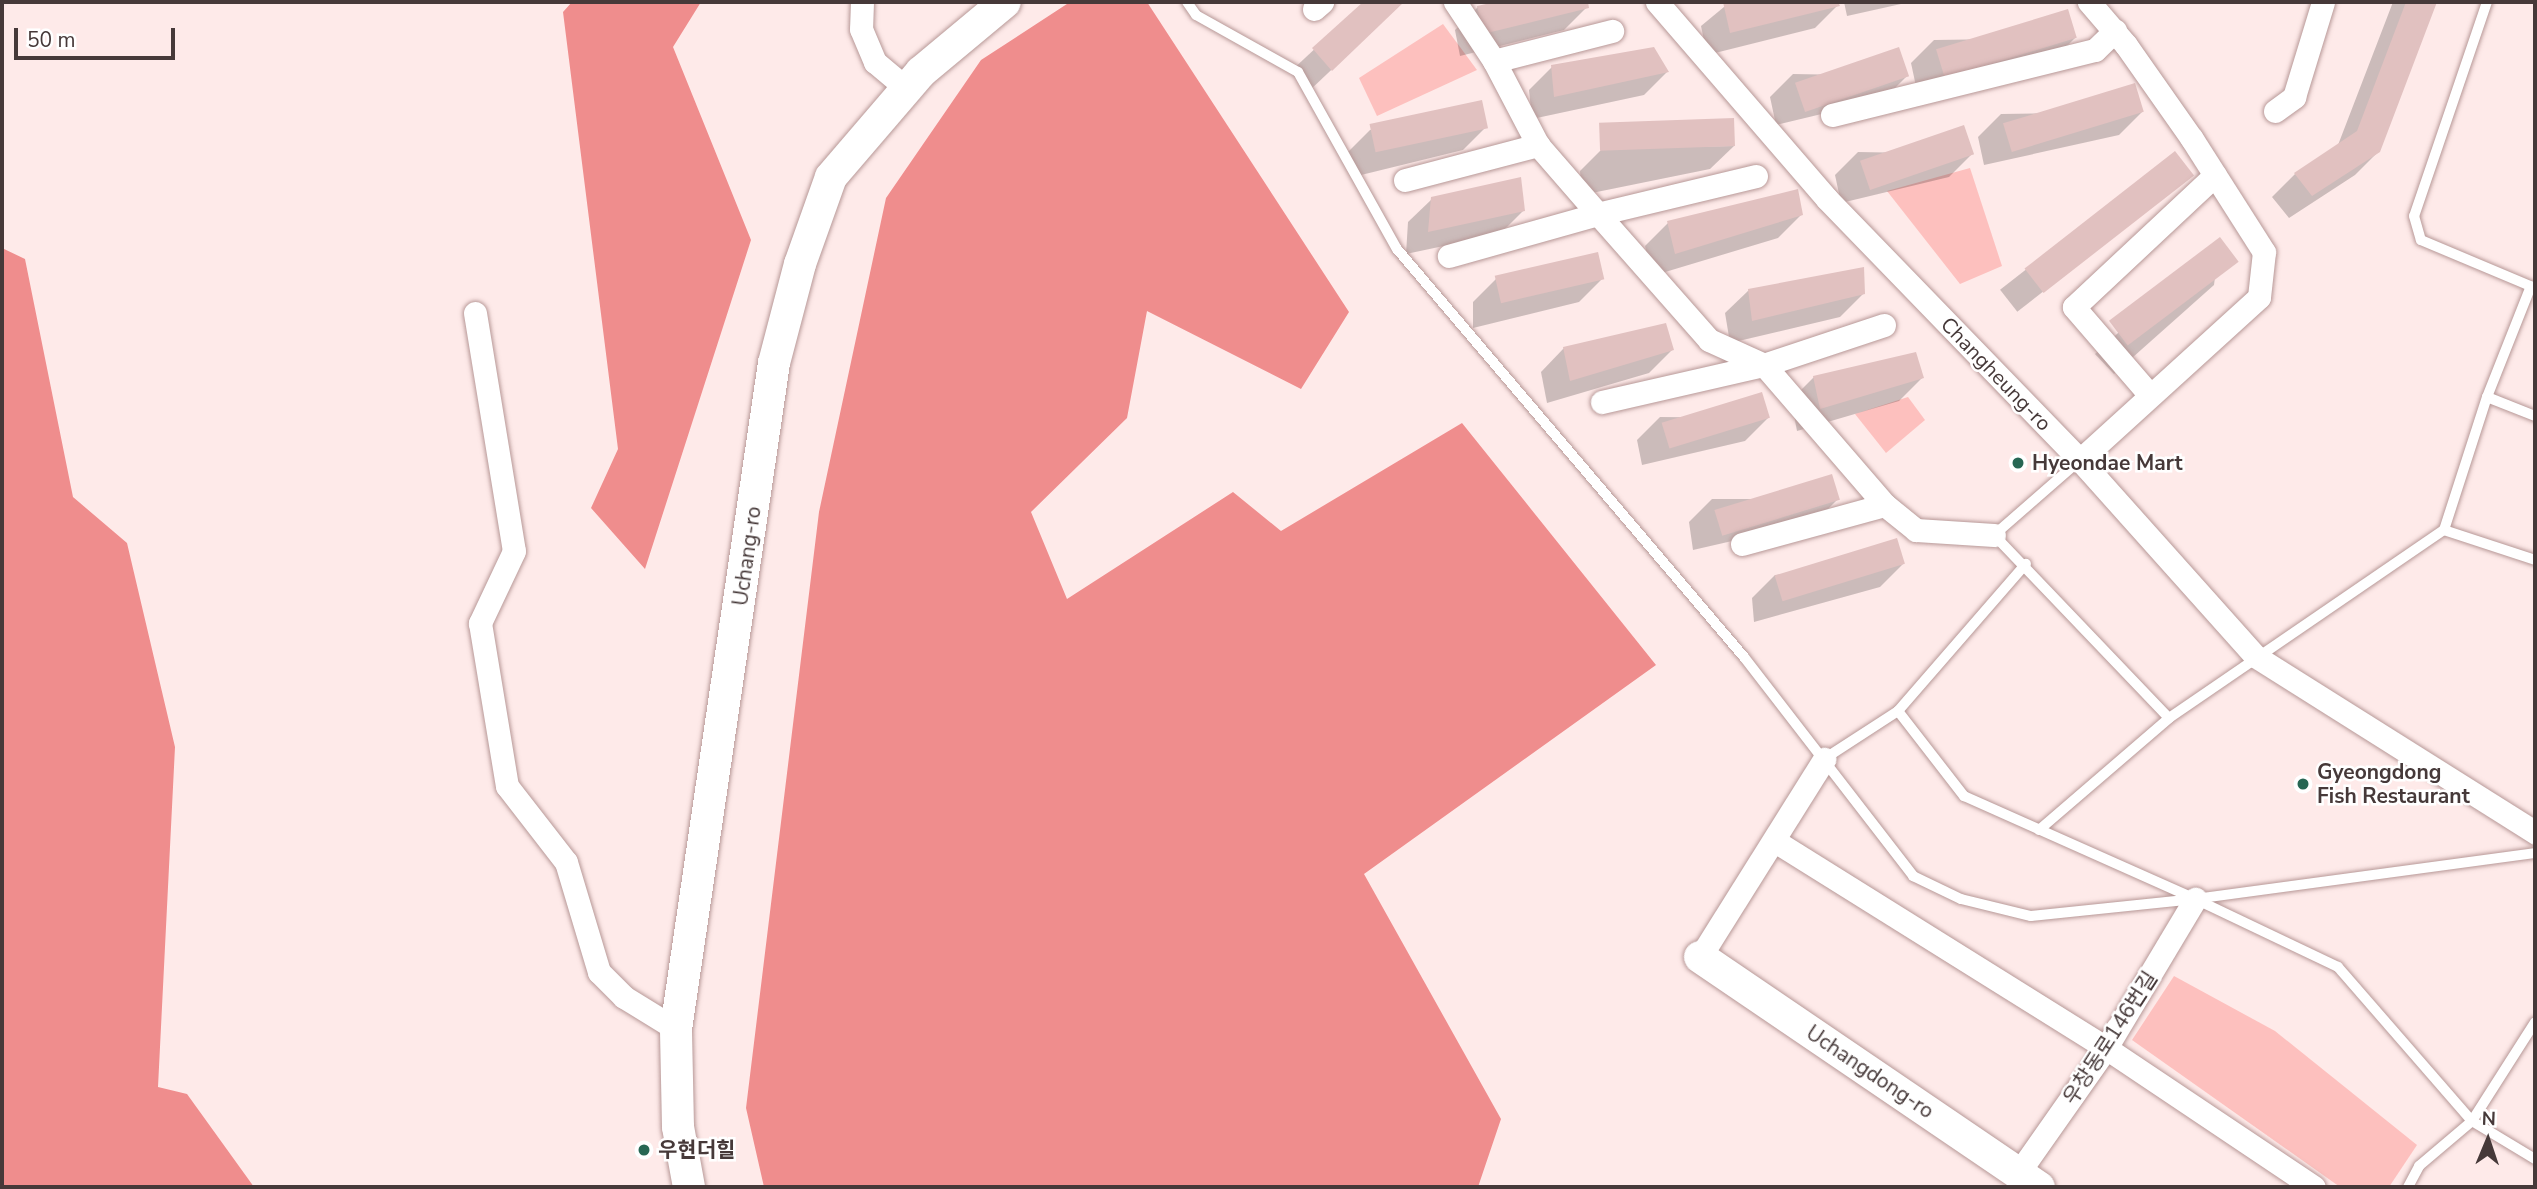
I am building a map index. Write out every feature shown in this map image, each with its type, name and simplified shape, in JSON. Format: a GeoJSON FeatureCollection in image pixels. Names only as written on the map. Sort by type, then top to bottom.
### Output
{"type":"FeatureCollection","features":[{"type":"Feature","properties":{"kind":"main road","name":"Uchang-ro"},"geometry":{"type":"LineString","coordinates":[[689,1187],[678,1127],[676,1029],[774,363],[800,264],[831,177],[906,88],[1004,2]]}},
{"type":"Feature","properties":{"kind":"main road","name":"Uchangdong-ro"},"geometry":{"type":"LineString","coordinates":[[1700,957],[2029,1180]]}},
{"type":"Feature","properties":{"kind":"street"},"geometry":{"type":"LineString","coordinates":[[862,2],[861,29],[875,62],[906,88]]}},
{"type":"Feature","properties":{"kind":"street"},"geometry":{"type":"LineString","coordinates":[[1455,2],[1494,61],[1538,145],[1709,340],[1764,365],[1885,505],[1916,530],[1994,535]]}},
{"type":"Feature","properties":{"kind":"street","name":"Changheung-ro"},"geometry":{"type":"LineString","coordinates":[[1657,2],[1827,199],[2080,460],[2255,656],[2535,832]]}},
{"type":"Feature","properties":{"kind":"street"},"geometry":{"type":"LineString","coordinates":[[2080,460],[2149,394],[2259,297],[2264,252],[2215,175],[2115,32],[2089,2]]}},
{"type":"Feature","properties":{"kind":"street"},"geometry":{"type":"LineString","coordinates":[[2276,111],[2294,97],[2323,2]]}},
{"type":"Feature","properties":{"kind":"street"},"geometry":{"type":"LineString","coordinates":[[1494,61],[1612,31]]}},
{"type":"Feature","properties":{"kind":"street"},"geometry":{"type":"LineString","coordinates":[[1832,115],[2095,50],[2115,32]]}},
{"type":"Feature","properties":{"kind":"street"},"geometry":{"type":"LineString","coordinates":[[1405,180],[1538,145]]}},
{"type":"Feature","properties":{"kind":"street"},"geometry":{"type":"LineString","coordinates":[[2149,394],[2074,307],[2215,175]]}},
{"type":"Feature","properties":{"kind":"street"},"geometry":{"type":"LineString","coordinates":[[1449,256],[1598,214],[1756,176]]}},
{"type":"Feature","properties":{"kind":"street"},"geometry":{"type":"LineString","coordinates":[[475,313],[514,551],[480,623],[507,786],[566,862],[599,972],[624,997],[676,1029]]}},
{"type":"Feature","properties":{"kind":"street"},"geometry":{"type":"LineString","coordinates":[[1602,402],[1764,365],[1884,325]]}},
{"type":"Feature","properties":{"kind":"street"},"geometry":{"type":"LineString","coordinates":[[1742,544],[1885,505]]}},
{"type":"Feature","properties":{"kind":"street"},"geometry":{"type":"LineString","coordinates":[[1700,957],[1824,759]]}},
{"type":"Feature","properties":{"kind":"street"},"geometry":{"type":"LineString","coordinates":[[1775,841],[2106,1048],[2314,1187]]}},
{"type":"Feature","properties":{"kind":"street","name":"우창동로146번길"},"geometry":{"type":"LineString","coordinates":[[2029,1180],[2195,899]]}},
{"type":"Feature","properties":{"kind":"lane"},"geometry":{"type":"LineString","coordinates":[[1187,2],[1196,15],[1297,72],[1397,249],[1744,657],[1913,876],[1961,899],[2031,916],[2195,899],[2535,853]]}},
{"type":"Feature","properties":{"kind":"lane"},"geometry":{"type":"LineString","coordinates":[[2039,830],[2169,718],[2255,656],[2444,530],[2487,397],[2533,287],[2421,240],[2414,216],[2487,2]]}},
{"type":"Feature","properties":{"kind":"lane"},"geometry":{"type":"LineString","coordinates":[[2487,397],[2535,416]]}},
{"type":"Feature","properties":{"kind":"lane"},"geometry":{"type":"LineString","coordinates":[[2080,460],[1994,535],[2026,564],[2169,718]]}},
{"type":"Feature","properties":{"kind":"lane"},"geometry":{"type":"LineString","coordinates":[[2444,530],[2535,559]]}},
{"type":"Feature","properties":{"kind":"lane"},"geometry":{"type":"LineString","coordinates":[[1824,759],[1898,711],[2026,564]]}},
{"type":"Feature","properties":{"kind":"lane"},"geometry":{"type":"LineString","coordinates":[[1898,711],[1964,796],[2195,899],[2338,967],[2472,1121],[2535,1159]]}},
{"type":"Feature","properties":{"kind":"lane"},"geometry":{"type":"LineString","coordinates":[[2408,1187],[2419,1166],[2472,1121],[2535,1022]]}},
{"type":"Feature","properties":{"kind":"shaded area"},"geometry":{"type":"Polygon","coordinates":[[[572,2],[701,2],[673,47],[751,240],[645,569],[591,508],[618,449],[563,12],[572,2]]]}},
{"type":"Feature","properties":{"kind":"shaded area"},"geometry":{"type":"Polygon","coordinates":[[[1070,2],[1147,2],[1349,312],[1301,389],[1147,311],[1127,418],[1031,512],[1067,599],[1233,492],[1281,531],[1462,423],[1656,665],[1364,874],[1501,1119],[1478,1187],[764,1187],[746,1108],[819,512],[886,198],[981,60],[1070,2]]]}},
{"type":"Feature","properties":{"kind":"shaded area"},"geometry":{"type":"Polygon","coordinates":[[[1443,24],[1477,70],[1377,116],[1359,78],[1443,24]]]}},
{"type":"Feature","properties":{"kind":"shaded area"},"geometry":{"type":"Polygon","coordinates":[[[1970,168],[2002,266],[1960,284],[1887,191],[1970,168]]]}},
{"type":"Feature","properties":{"kind":"shaded area"},"geometry":{"type":"Polygon","coordinates":[[[2,248],[25,259],[73,497],[127,543],[175,747],[158,1087],[187,1094],[254,1187],[2,1187],[2,248]]]}},
{"type":"Feature","properties":{"kind":"shaded area"},"geometry":{"type":"Polygon","coordinates":[[[1908,397],[1925,420],[1886,453],[1855,414],[1908,397]]]}},
{"type":"Feature","properties":{"kind":"shaded area"},"geometry":{"type":"Polygon","coordinates":[[[2174,976],[2275,1031],[2417,1145],[2389,1187],[2340,1187],[2132,1040],[2174,976]]]}},
{"type":"Feature","properties":{"kind":"building"},"geometry":{"type":"Polygon","coordinates":[[[1363,2],[1404,2],[1332,71],[1312,48],[1363,2]]]}},
{"type":"Feature","properties":{"kind":"building"},"geometry":{"type":"Polygon","coordinates":[[[1495,2],[1588,2],[1589,8],[1483,34],[1477,6],[1495,2]]]}},
{"type":"Feature","properties":{"kind":"building"},"geometry":{"type":"Polygon","coordinates":[[[1723,2],[1838,2],[1840,6],[1730,33],[1723,2]]]}},
{"type":"Feature","properties":{"kind":"building"},"geometry":{"type":"Polygon","coordinates":[[[2406,2],[2437,2],[2380,152],[2312,196],[2294,173],[2357,131],[2406,2]]]}},
{"type":"Feature","properties":{"kind":"building"},"geometry":{"type":"Polygon","coordinates":[[[2068,9],[2077,38],[1945,78],[1936,49],[2068,9]]]}},
{"type":"Feature","properties":{"kind":"building"},"geometry":{"type":"Polygon","coordinates":[[[1654,47],[1669,72],[1554,97],[1551,65],[1654,47]]]}},
{"type":"Feature","properties":{"kind":"building"},"geometry":{"type":"Polygon","coordinates":[[[1899,47],[1909,76],[1805,112],[1795,83],[1899,47]]]}},
{"type":"Feature","properties":{"kind":"building"},"geometry":{"type":"Polygon","coordinates":[[[2135,83],[2144,112],[2012,152],[2003,123],[2135,83]]]}},
{"type":"Feature","properties":{"kind":"building"},"geometry":{"type":"Polygon","coordinates":[[[1482,100],[1488,128],[1376,152],[1370,124],[1482,100]]]}},
{"type":"Feature","properties":{"kind":"building"},"geometry":{"type":"Polygon","coordinates":[[[1734,118],[1735,146],[1600,151],[1599,123],[1734,118]]]}},
{"type":"Feature","properties":{"kind":"building"},"geometry":{"type":"Polygon","coordinates":[[[1964,125],[1974,154],[1870,190],[1860,161],[1964,125]]]}},
{"type":"Feature","properties":{"kind":"building"},"geometry":{"type":"Polygon","coordinates":[[[2175,151],[2194,175],[2044,293],[2024,269],[2175,151]]]}},
{"type":"Feature","properties":{"kind":"building"},"geometry":{"type":"Polygon","coordinates":[[[1521,177],[1525,211],[1428,232],[1431,197],[1521,177]]]}},
{"type":"Feature","properties":{"kind":"building"},"geometry":{"type":"Polygon","coordinates":[[[1798,189],[1803,215],[1675,254],[1667,221],[1798,189]]]}},
{"type":"Feature","properties":{"kind":"building"},"geometry":{"type":"Polygon","coordinates":[[[2220,237],[2239,262],[2128,345],[2109,321],[2220,237]]]}},
{"type":"Feature","properties":{"kind":"building"},"geometry":{"type":"Polygon","coordinates":[[[1598,252],[1604,279],[1501,303],[1495,276],[1598,252]]]}},
{"type":"Feature","properties":{"kind":"building"},"geometry":{"type":"Polygon","coordinates":[[[1864,267],[1865,294],[1752,321],[1748,289],[1864,267]]]}},
{"type":"Feature","properties":{"kind":"building"},"geometry":{"type":"Polygon","coordinates":[[[1666,323],[1674,350],[1570,381],[1563,347],[1666,323]]]}},
{"type":"Feature","properties":{"kind":"building"},"geometry":{"type":"Polygon","coordinates":[[[1916,352],[1924,378],[1820,409],[1813,376],[1916,352]]]}},
{"type":"Feature","properties":{"kind":"building"},"geometry":{"type":"Polygon","coordinates":[[[1762,392],[1770,418],[1669,449],[1662,423],[1762,392]]]}},
{"type":"Feature","properties":{"kind":"building"},"geometry":{"type":"Polygon","coordinates":[[[1832,474],[1840,500],[1722,536],[1714,510],[1832,474]]]}},
{"type":"Feature","properties":{"kind":"building"},"geometry":{"type":"Polygon","coordinates":[[[1897,538],[1905,564],[1782,601],[1775,575],[1897,538]]]}},
{"type":"Feature","properties":{"kind":"place","name":"Hyeondae Mart"},"geometry":{"type":"Point","coordinates":[2018,463]}},
{"type":"Feature","properties":{"kind":"place","name":"Gyeongdong Fish Restaurant"},"geometry":{"type":"Point","coordinates":[2303,784]}},
{"type":"Feature","properties":{"kind":"place","name":"우현더힐"},"geometry":{"type":"Point","coordinates":[644,1150]}}]}
